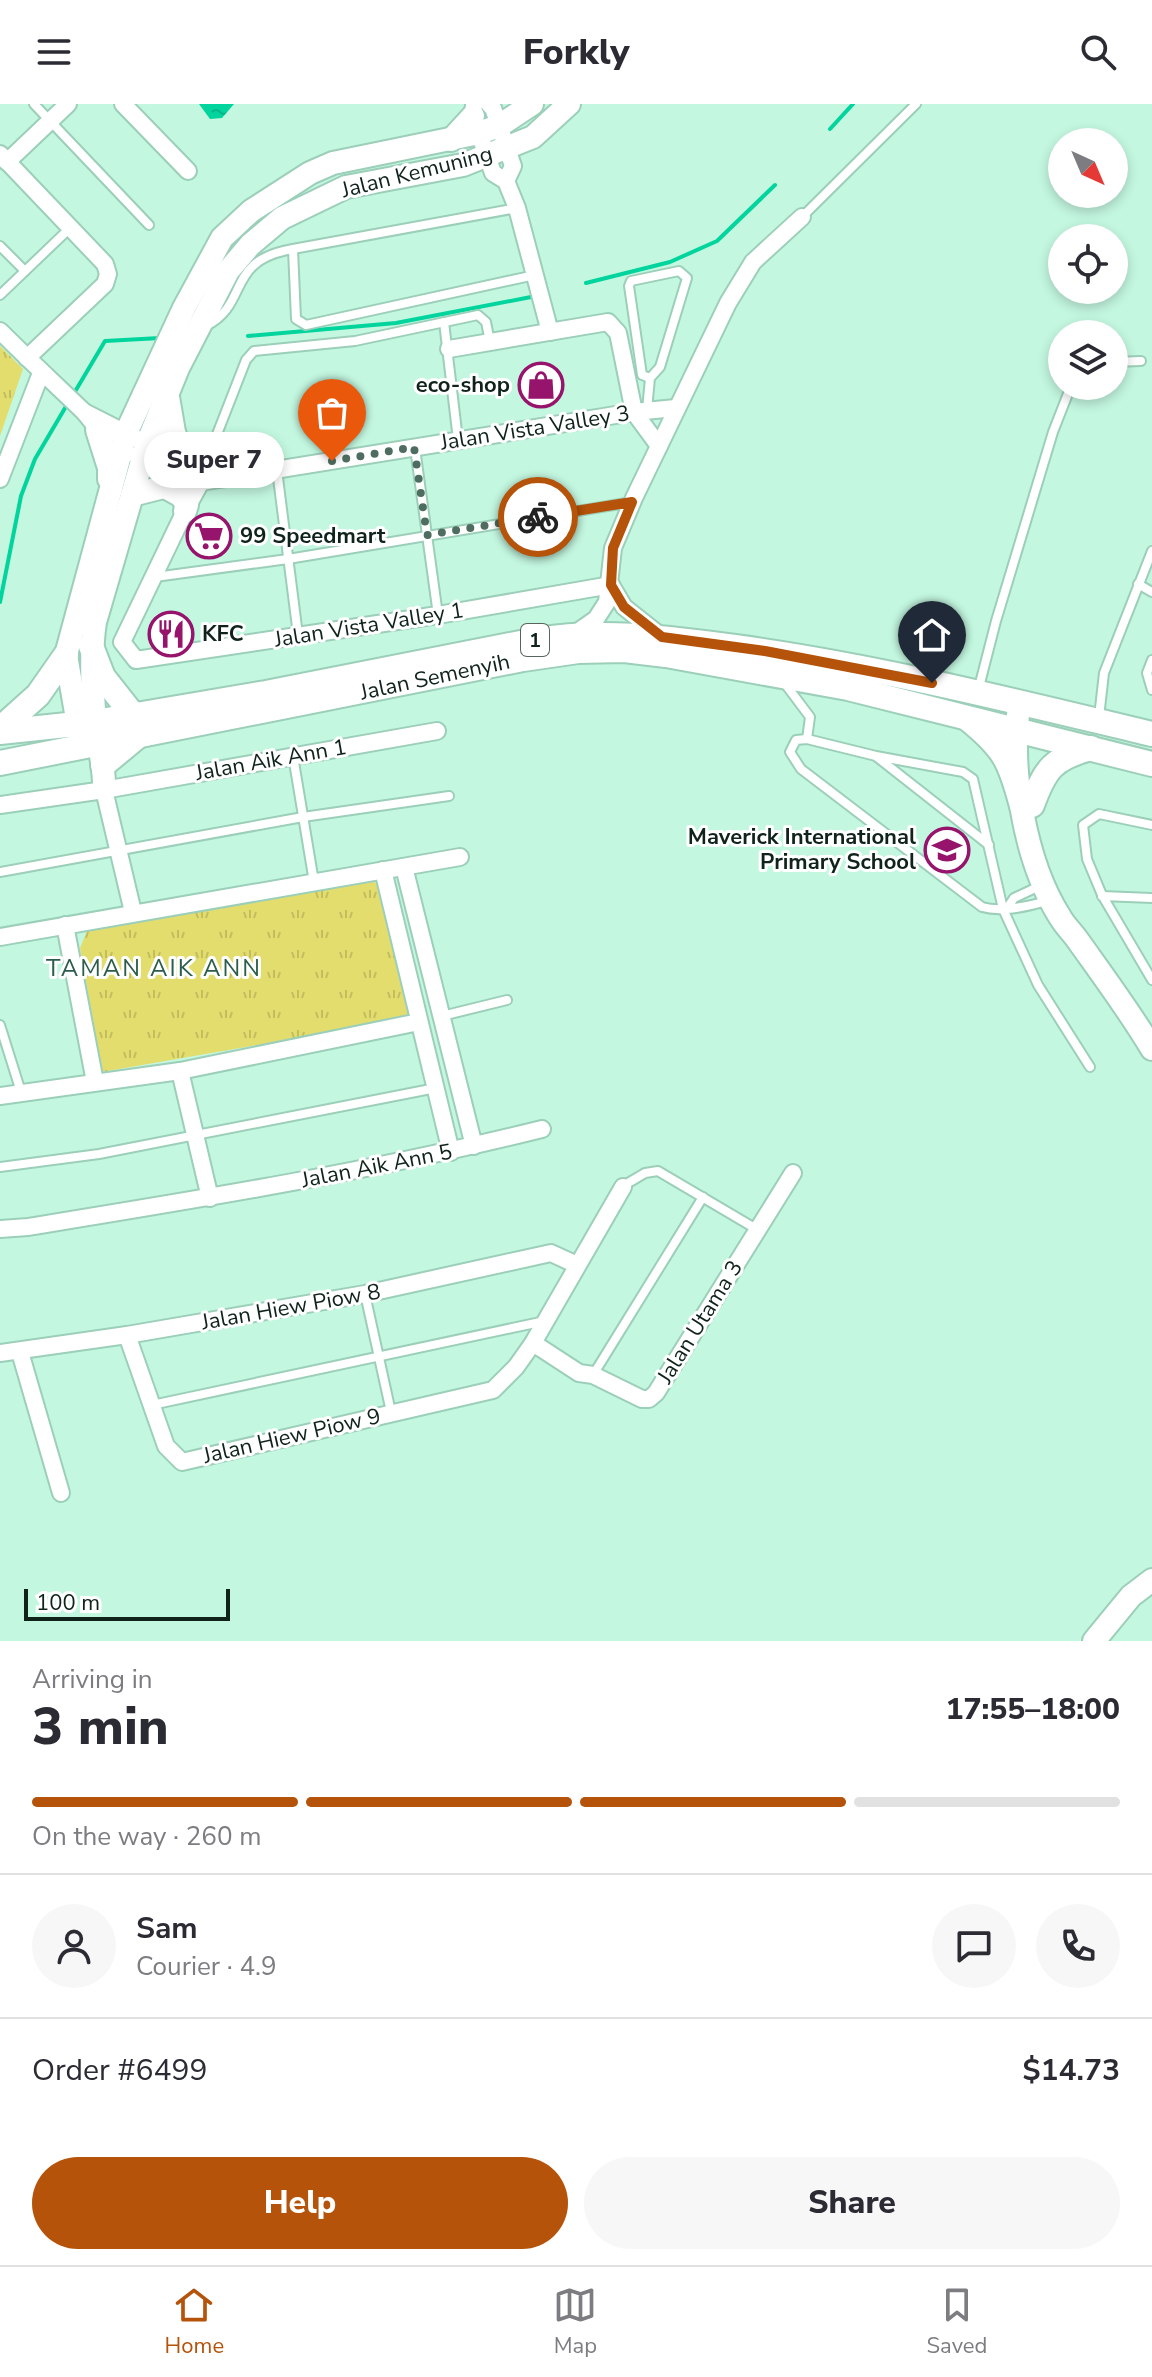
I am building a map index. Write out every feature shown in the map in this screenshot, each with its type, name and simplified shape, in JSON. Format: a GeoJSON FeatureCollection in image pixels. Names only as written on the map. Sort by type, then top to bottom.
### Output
{"type":"FeatureCollection","features":[{"type":"Feature","properties":{"kind":"main road","name":"Jalan Semenyih"},"geometry":{"type":"LineString","coordinates":[[0,763],[57,751],[94,751],[136,725],[266,693],[576,633],[662,637],[793,656],[978,692],[1152,734]]}},
{"type":"Feature","properties":{"kind":"main road"},"geometry":{"type":"LineString","coordinates":[[91,646],[103,677],[136,725],[94,751]]}},
{"type":"Feature","properties":{"kind":"main road","name":"Jalan Semenyih"},"geometry":{"type":"LineString","coordinates":[[136,725],[523,659],[578,651],[624,650],[778,674],[1022,730],[1152,764]]}},
{"type":"Feature","properties":{"kind":"main road"},"geometry":{"type":"LineString","coordinates":[[0,731],[38,695],[66,655]]}},
{"type":"Feature","properties":{"kind":"main road"},"geometry":{"type":"LineString","coordinates":[[965,717],[1004,753],[1027,805]]}},
{"type":"Feature","properties":{"kind":"main road","name":"Jalan Semenyih"},"geometry":{"type":"LineString","coordinates":[[0,731],[94,751]]}},
{"type":"Feature","properties":{"kind":"main road"},"geometry":{"type":"LineString","coordinates":[[1027,805],[1050,767],[1067,754],[1091,748]]}},
{"type":"Feature","properties":{"kind":"street"},"geometry":{"type":"LineString","coordinates":[[27,358],[105,284],[108,274],[105,264],[4,158],[68,104]]}},
{"type":"Feature","properties":{"kind":"street"},"geometry":{"type":"LineString","coordinates":[[123,104],[188,171]]}},
{"type":"Feature","properties":{"kind":"street","name":"Jalan Kemuning"},"geometry":{"type":"LineString","coordinates":[[94,751],[91,646],[95,622],[145,451],[178,368],[228,271],[250,245],[282,218],[346,187],[463,165],[501,165],[569,104]]}},
{"type":"Feature","properties":{"kind":"street","name":"Jalan Kemuning"},"geometry":{"type":"LineString","coordinates":[[94,751],[66,655],[124,441],[184,308],[222,238],[251,211],[310,173],[333,163],[451,140],[485,115],[529,107]]}},
{"type":"Feature","properties":{"kind":"street"},"geometry":{"type":"LineString","coordinates":[[485,115],[517,208],[550,332]]}},
{"type":"Feature","properties":{"kind":"street"},"geometry":{"type":"LineString","coordinates":[[576,633],[596,619],[607,602],[613,548],[676,408],[728,303],[753,262],[802,217]]}},
{"type":"Feature","properties":{"kind":"street"},"geometry":{"type":"LineString","coordinates":[[449,349],[608,322],[618,333],[641,411],[659,446]]}},
{"type":"Feature","properties":{"kind":"street"},"geometry":{"type":"LineString","coordinates":[[0,331],[86,416],[124,441],[196,472]]}},
{"type":"Feature","properties":{"kind":"street"},"geometry":{"type":"LineString","coordinates":[[0,479],[41,373]]}},
{"type":"Feature","properties":{"kind":"street"},"geometry":{"type":"LineString","coordinates":[[168,396],[174,432],[196,472]]}},
{"type":"Feature","properties":{"kind":"street","name":"Jalan Vista Valley 3"},"geometry":{"type":"LineString","coordinates":[[196,472],[253,473],[277,470],[641,411],[676,408]]}},
{"type":"Feature","properties":{"kind":"street"},"geometry":{"type":"LineString","coordinates":[[86,416],[109,468],[110,489]]}},
{"type":"Feature","properties":{"kind":"street"},"geometry":{"type":"LineString","coordinates":[[132,495],[196,472]]}},
{"type":"Feature","properties":{"kind":"street","name":"Jalan Vista Valley 1"},"geometry":{"type":"LineString","coordinates":[[196,472],[185,511],[122,642],[136,660],[438,615],[611,585]]}},
{"type":"Feature","properties":{"kind":"street"},"geometry":{"type":"LineString","coordinates":[[163,486],[185,500],[185,511]]}},
{"type":"Feature","properties":{"kind":"street"},"geometry":{"type":"LineString","coordinates":[[611,585],[624,607],[662,637]]}},
{"type":"Feature","properties":{"kind":"street"},"geometry":{"type":"LineString","coordinates":[[1028,704],[1022,730],[1034,860],[1060,918],[1152,1049]]}},
{"type":"Feature","properties":{"kind":"street","name":"Jalan Aik Ann 1"},"geometry":{"type":"LineString","coordinates":[[0,805],[94,751],[293,756],[437,731]]}},
{"type":"Feature","properties":{"kind":"street"},"geometry":{"type":"LineString","coordinates":[[94,751],[133,912]]}},
{"type":"Feature","properties":{"kind":"street"},"geometry":{"type":"LineString","coordinates":[[1027,805],[1070,913],[1074,934]]}},
{"type":"Feature","properties":{"kind":"street"},"geometry":{"type":"LineString","coordinates":[[0,937],[460,857]]}},
{"type":"Feature","properties":{"kind":"street"},"geometry":{"type":"LineString","coordinates":[[404,867],[474,1146]]}},
{"type":"Feature","properties":{"kind":"street"},"geometry":{"type":"LineString","coordinates":[[383,870],[451,1152]]}},
{"type":"Feature","properties":{"kind":"street"},"geometry":{"type":"LineString","coordinates":[[65,925],[95,1082]]}},
{"type":"Feature","properties":{"kind":"street"},"geometry":{"type":"LineString","coordinates":[[0,1096],[180,1071],[419,1022]]}},
{"type":"Feature","properties":{"kind":"street"},"geometry":{"type":"LineString","coordinates":[[180,1071],[210,1198]]}},
{"type":"Feature","properties":{"kind":"street","name":"Jalan Aik Ann 5"},"geometry":{"type":"LineString","coordinates":[[0,1229],[210,1198],[451,1152],[542,1129]]}},
{"type":"Feature","properties":{"kind":"street","name":"Jalan Utama 3"},"geometry":{"type":"LineString","coordinates":[[533,1343],[579,1373],[593,1375],[642,1399],[649,1399],[656,1393],[793,1173]]}},
{"type":"Feature","properties":{"kind":"street"},"geometry":{"type":"LineString","coordinates":[[533,1343],[623,1187]]}},
{"type":"Feature","properties":{"kind":"street","name":"Jalan Hiew Piow 8"},"geometry":{"type":"LineString","coordinates":[[0,1353],[127,1335],[365,1294],[551,1253],[577,1265]]}},
{"type":"Feature","properties":{"kind":"street","name":"Jalan Hiew Piow 9"},"geometry":{"type":"LineString","coordinates":[[127,1335],[166,1446],[182,1462],[493,1390],[516,1367],[533,1343]]}},
{"type":"Feature","properties":{"kind":"street"},"geometry":{"type":"LineString","coordinates":[[20,1352],[61,1493]]}},
{"type":"Feature","properties":{"kind":"street"},"geometry":{"type":"LineString","coordinates":[[1094,1641],[1131,1596],[1152,1580]]}},
{"type":"Feature","properties":{"kind":"lane"},"geometry":{"type":"LineString","coordinates":[[34,104],[149,225]]}},
{"type":"Feature","properties":{"kind":"lane"},"geometry":{"type":"LineString","coordinates":[[802,217],[916,104]]}},
{"type":"Feature","properties":{"kind":"lane"},"geometry":{"type":"LineString","coordinates":[[196,331],[214,322],[226,310],[252,264],[271,253],[517,208]]}},
{"type":"Feature","properties":{"kind":"lane"},"geometry":{"type":"LineString","coordinates":[[0,295],[70,227]]}},
{"type":"Feature","properties":{"kind":"lane"},"geometry":{"type":"LineString","coordinates":[[0,246],[25,271]]}},
{"type":"Feature","properties":{"kind":"lane"},"geometry":{"type":"LineString","coordinates":[[293,249],[296,319],[306,325],[535,275]]}},
{"type":"Feature","properties":{"kind":"lane"},"geometry":{"type":"LineString","coordinates":[[641,411],[650,378],[660,367],[687,278],[679,271],[631,281],[629,286],[642,375],[650,378]]}},
{"type":"Feature","properties":{"kind":"lane"},"geometry":{"type":"LineString","coordinates":[[196,472],[246,360],[254,351],[355,341],[478,315],[486,322],[490,342]]}},
{"type":"Feature","properties":{"kind":"lane"},"geometry":{"type":"LineString","coordinates":[[444,322],[458,440]]}},
{"type":"Feature","properties":{"kind":"lane"},"geometry":{"type":"LineString","coordinates":[[1128,361],[1141,361]]}},
{"type":"Feature","properties":{"kind":"lane"},"geometry":{"type":"LineString","coordinates":[[978,692],[1049,444],[1066,400]]}},
{"type":"Feature","properties":{"kind":"lane"},"geometry":{"type":"LineString","coordinates":[[414,447],[438,615]]}},
{"type":"Feature","properties":{"kind":"lane"},"geometry":{"type":"LineString","coordinates":[[277,470],[298,637]]}},
{"type":"Feature","properties":{"kind":"lane"},"geometry":{"type":"LineString","coordinates":[[155,577],[288,559],[632,502]]}},
{"type":"Feature","properties":{"kind":"lane"},"geometry":{"type":"LineString","coordinates":[[1098,721],[1104,673],[1152,551]]}},
{"type":"Feature","properties":{"kind":"lane"},"geometry":{"type":"LineString","coordinates":[[1138,584],[1152,592]]}},
{"type":"Feature","properties":{"kind":"lane"},"geometry":{"type":"LineString","coordinates":[[1152,660],[1147,673],[1152,690]]}},
{"type":"Feature","properties":{"kind":"lane"},"geometry":{"type":"LineString","coordinates":[[778,674],[810,717],[807,739]]}},
{"type":"Feature","properties":{"kind":"lane"},"geometry":{"type":"LineString","coordinates":[[1048,892],[1019,910],[1006,908],[982,907],[801,769],[790,752],[792,744],[796,740],[807,739],[963,772],[973,779],[1006,908],[1038,985],[1090,1067]]}},
{"type":"Feature","properties":{"kind":"lane"},"geometry":{"type":"LineString","coordinates":[[293,756],[314,882]]}},
{"type":"Feature","properties":{"kind":"lane"},"geometry":{"type":"LineString","coordinates":[[876,756],[990,846]]}},
{"type":"Feature","properties":{"kind":"lane"},"geometry":{"type":"LineString","coordinates":[[0,872],[303,817],[449,796]]}},
{"type":"Feature","properties":{"kind":"lane"},"geometry":{"type":"LineString","coordinates":[[1152,825],[1099,814],[1083,825],[1087,859],[1102,896],[1152,980]]}},
{"type":"Feature","properties":{"kind":"lane"},"geometry":{"type":"LineString","coordinates":[[1006,908],[1014,898],[1048,892]]}},
{"type":"Feature","properties":{"kind":"lane"},"geometry":{"type":"LineString","coordinates":[[1102,896],[1152,898]]}},
{"type":"Feature","properties":{"kind":"lane"},"geometry":{"type":"LineString","coordinates":[[441,1016],[507,1000]]}},
{"type":"Feature","properties":{"kind":"lane"},"geometry":{"type":"LineString","coordinates":[[0,1025],[21,1093]]}},
{"type":"Feature","properties":{"kind":"lane"},"geometry":{"type":"LineString","coordinates":[[0,1167],[99,1154],[437,1088]]}},
{"type":"Feature","properties":{"kind":"lane"},"geometry":{"type":"LineString","coordinates":[[623,1187],[645,1173],[658,1171],[758,1230]]}},
{"type":"Feature","properties":{"kind":"lane"},"geometry":{"type":"LineString","coordinates":[[593,1375],[703,1197]]}},
{"type":"Feature","properties":{"kind":"lane"},"geometry":{"type":"LineString","coordinates":[[365,1294],[391,1412]]}},
{"type":"Feature","properties":{"kind":"lane"},"geometry":{"type":"LineString","coordinates":[[150,1405],[546,1321]]}},
{"type":"Feature","properties":{"kind":"green space"},"geometry":{"type":"Polygon","coordinates":[[[0,346],[23,369],[0,436],[0,346]]]}},
{"type":"Feature","properties":{"kind":"green space"},"geometry":{"type":"Polygon","coordinates":[[[371,880],[382,887],[414,1018],[102,1072],[80,948],[87,931],[103,925],[371,880]]]}},
{"type":"Feature","properties":{"kind":"water"},"geometry":{"type":"Polygon","coordinates":[[[199,104],[234,104],[222,118],[210,119],[199,104]]]}},
{"type":"Feature","properties":{"kind":"waterway"},"geometry":{"type":"LineString","coordinates":[[830,129],[853,104]]}},
{"type":"Feature","properties":{"kind":"waterway"},"geometry":{"type":"LineString","coordinates":[[586,283],[670,262],[717,241],[775,185]]}},
{"type":"Feature","properties":{"kind":"waterway"},"geometry":{"type":"LineString","coordinates":[[248,336],[396,323],[531,297]]}},
{"type":"Feature","properties":{"kind":"waterway"},"geometry":{"type":"LineString","coordinates":[[73,395],[105,341],[160,338]]}},
{"type":"Feature","properties":{"kind":"waterway"},"geometry":{"type":"LineString","coordinates":[[0,602],[21,496],[35,459],[68,403]]}},
{"type":"Feature","properties":{"kind":"way so far"},"geometry":{"type":"LineString","coordinates":[[332,461],[414,447],[427,535],[538,517]]}},
{"type":"Feature","properties":{"kind":"place","name":"eco-shop"},"geometry":{"type":"Point","coordinates":[541,385]}},
{"type":"Feature","properties":{"kind":"place","name":"Super 7"},"geometry":{"type":"Point","coordinates":[332,461]}},
{"type":"Feature","properties":{"kind":"place","name":"99 Speedmart"},"geometry":{"type":"Point","coordinates":[209,536]}},
{"type":"Feature","properties":{"kind":"place","name":"KFC"},"geometry":{"type":"Point","coordinates":[171,634]}},
{"type":"Feature","properties":{"kind":"place","name":"Maverick International Primary School"},"geometry":{"type":"Point","coordinates":[947,850]}},
{"type":"Feature","properties":{"kind":"district","name":"TAMAN AIK ANN"},"geometry":{"type":"Point","coordinates":[154,968]}},
{"type":"Feature","properties":{"kind":"route"},"geometry":{"type":"LineString","coordinates":[[538,517],[632,502],[613,548],[611,585],[624,607],[662,637],[765,651],[932,683]]}}]}
